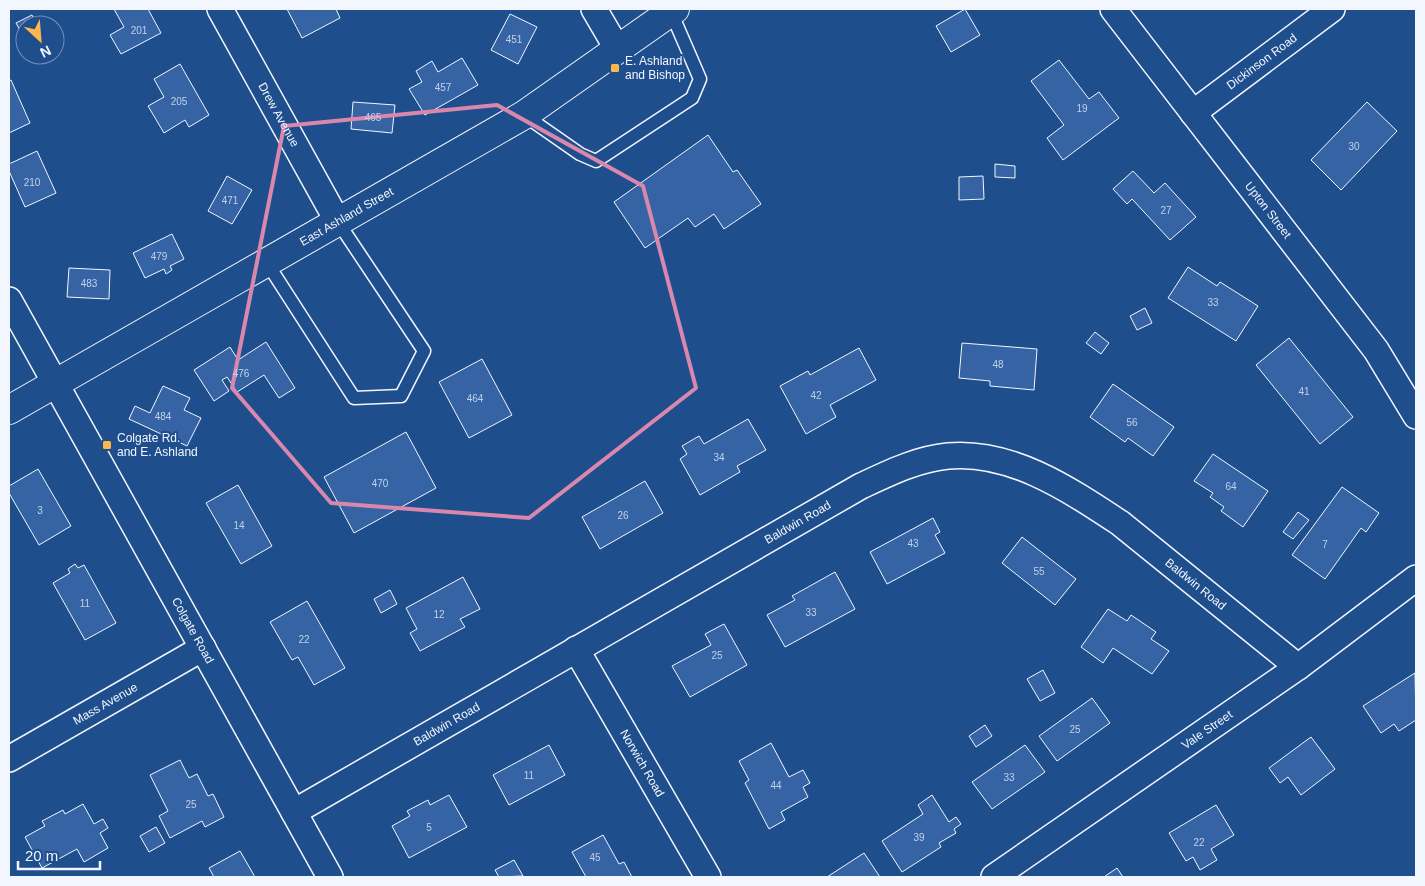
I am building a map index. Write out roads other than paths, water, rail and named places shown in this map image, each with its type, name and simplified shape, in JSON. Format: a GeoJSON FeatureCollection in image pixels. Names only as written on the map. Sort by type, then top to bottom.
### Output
{"type":"FeatureCollection","features":[{"type":"Feature","properties":{"kind":"main road","name":"East Ashland Street"},"geometry":{"type":"LineString","coordinates":[[9,410],[524,115],[673,10]]}},
{"type":"Feature","properties":{"kind":"street","name":"Drew Avenue"},"geometry":{"type":"LineString","coordinates":[[220,9],[338,222]]}},
{"type":"Feature","properties":{"kind":"street"},"geometry":{"type":"LineString","coordinates":[[594,9],[618,50]]}},
{"type":"Feature","properties":{"kind":"street","name":"Upton Street"},"geometry":{"type":"LineString","coordinates":[[1113,9],[1376,350],[1416,416]]}},
{"type":"Feature","properties":{"kind":"street","name":"Dickinson Road"},"geometry":{"type":"LineString","coordinates":[[1193,113],[1332,9]]}},
{"type":"Feature","properties":{"kind":"street","name":"Colgate Road"},"geometry":{"type":"LineString","coordinates":[[9,300],[330,877]]}},
{"type":"Feature","properties":{"kind":"street","name":"Baldwin Road"},"geometry":{"type":"LineString","coordinates":[[294,812],[861,486],[920,461],[949,456],[984,459],[1014,465],[1054,482],[1083,499],[1120,523],[1298,667]]}},
{"type":"Feature","properties":{"kind":"street","name":"Vale Street"},"geometry":{"type":"LineString","coordinates":[[994,877],[1298,667],[1416,578]]}},
{"type":"Feature","properties":{"kind":"street","name":"Mass Avenue"},"geometry":{"type":"LineString","coordinates":[[9,759],[203,648]]}},
{"type":"Feature","properties":{"kind":"street","name":"Norwich Road"},"geometry":{"type":"LineString","coordinates":[[576,649],[708,877]]}},
{"type":"Feature","properties":{"kind":"lane"},"geometry":{"type":"LineString","coordinates":[[524,115],[580,154],[596,161],[692,98],[700,80],[673,10]]}},
{"type":"Feature","properties":{"kind":"lane"},"geometry":{"type":"LineString","coordinates":[[267,263],[354,398],[401,396],[424,351],[338,222]]}},
{"type":"Feature","properties":{"kind":"place","name":"E. Ashland and Bishop"},"geometry":{"type":"Point","coordinates":[615,68]}},
{"type":"Feature","properties":{"kind":"place","name":"Colgate Rd. and E. Ashland"},"geometry":{"type":"Point","coordinates":[107,445]}}]}
